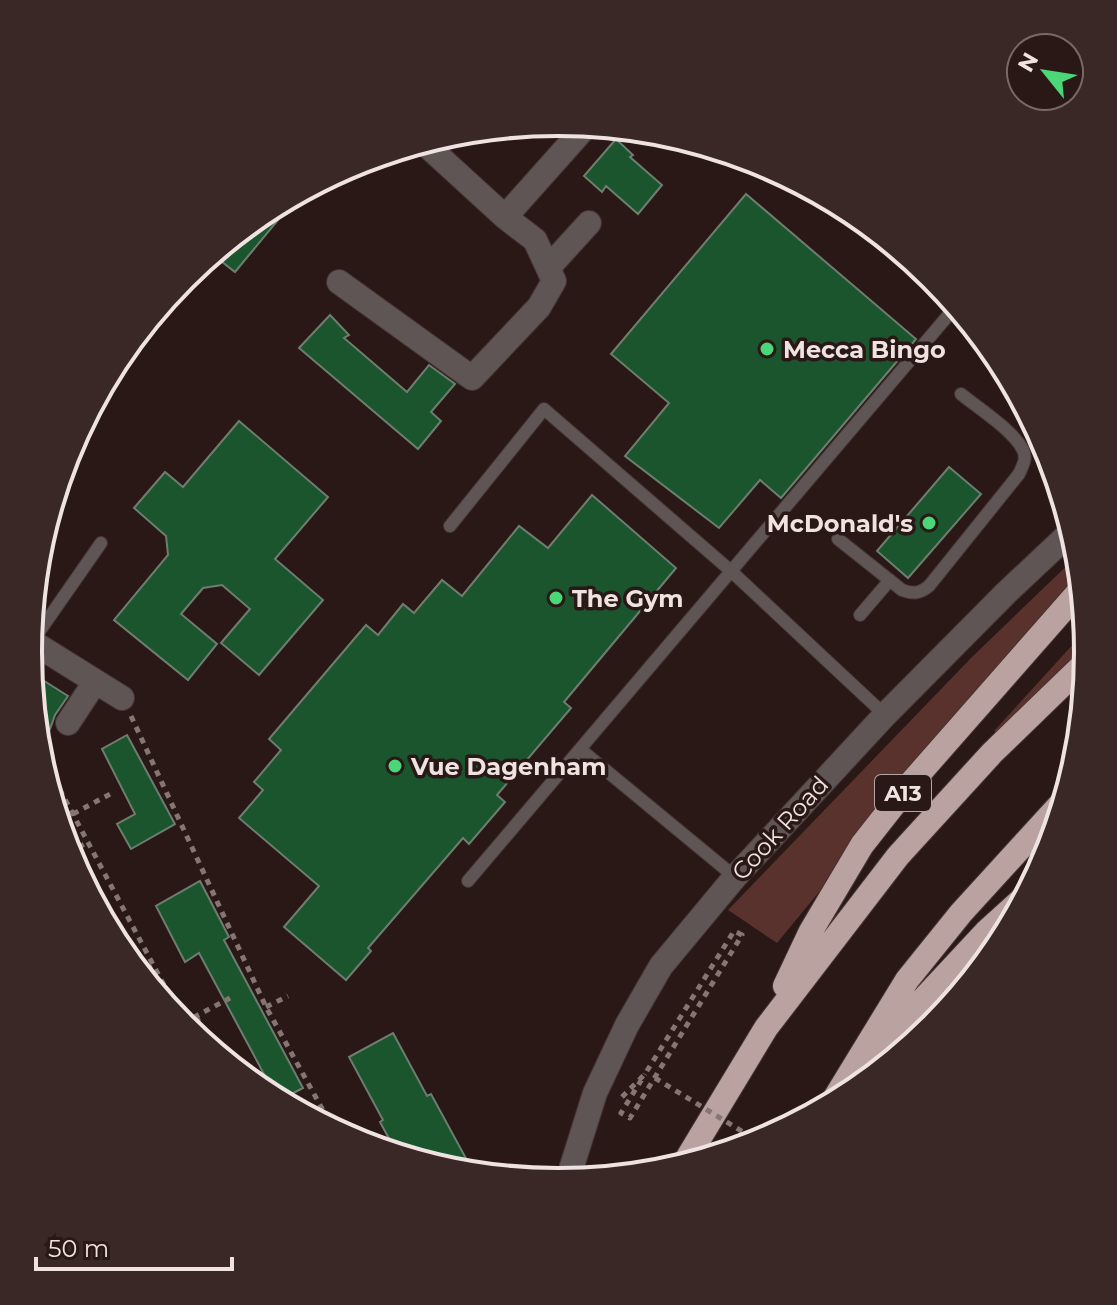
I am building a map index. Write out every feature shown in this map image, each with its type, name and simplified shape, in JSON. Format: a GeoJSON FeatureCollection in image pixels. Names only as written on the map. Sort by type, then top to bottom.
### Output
{"type":"FeatureCollection","features":[{"type":"Feature","properties":{"kind":"highway","name":"A13"},"geometry":{"type":"LineString","coordinates":[[692,1151],[766,1028],[811,931],[862,845],[1072,597]]}},
{"type":"Feature","properties":{"kind":"highway","name":"A13"},"geometry":{"type":"LineString","coordinates":[[766,1028],[898,856],[992,753],[1074,673]]}},
{"type":"Feature","properties":{"kind":"highway"},"geometry":{"type":"LineString","coordinates":[[846,1081],[907,980],[961,913],[1048,817]]}},
{"type":"Feature","properties":{"kind":"highway"},"geometry":{"type":"LineString","coordinates":[[858,1072],[1002,918]]}},
{"type":"Feature","properties":{"kind":"street"},"geometry":{"type":"LineString","coordinates":[[505,217],[577,137]]}},
{"type":"Feature","properties":{"kind":"street"},"geometry":{"type":"LineString","coordinates":[[339,282],[472,378],[539,307],[554,281],[535,240],[434,152]]}},
{"type":"Feature","properties":{"kind":"street"},"geometry":{"type":"LineString","coordinates":[[548,268],[589,223]]}},
{"type":"Feature","properties":{"kind":"street","name":"Cook Road"},"geometry":{"type":"LineString","coordinates":[[571,1169],[595,1093],[627,1025],[661,966],[735,877],[885,715],[1062,540]]}},
{"type":"Feature","properties":{"kind":"street"},"geometry":{"type":"LineString","coordinates":[[42,648],[122,698]]}},
{"type":"Feature","properties":{"kind":"street"},"geometry":{"type":"LineString","coordinates":[[68,723],[95,682]]}},
{"type":"Feature","properties":{"kind":"lane"},"geometry":{"type":"LineString","coordinates":[[468,881],[949,314]]}},
{"type":"Feature","properties":{"kind":"lane"},"geometry":{"type":"LineString","coordinates":[[838,539],[910,593],[921,592],[929,586],[1019,474],[1025,460],[1023,450],[1012,436],[961,394]]}},
{"type":"Feature","properties":{"kind":"lane"},"geometry":{"type":"LineString","coordinates":[[450,526],[544,409],[731,571],[885,715]]}},
{"type":"Feature","properties":{"kind":"lane"},"geometry":{"type":"LineString","coordinates":[[43,624],[101,543]]}},
{"type":"Feature","properties":{"kind":"lane"},"geometry":{"type":"LineString","coordinates":[[860,615],[890,580]]}},
{"type":"Feature","properties":{"kind":"lane"},"geometry":{"type":"LineString","coordinates":[[580,749],[735,877]]}},
{"type":"Feature","properties":{"kind":"path"},"geometry":{"type":"LineString","coordinates":[[122,698],[266,1007],[325,1113]]}},
{"type":"Feature","properties":{"kind":"path"},"geometry":{"type":"LineString","coordinates":[[73,814],[112,793]]}},
{"type":"Feature","properties":{"kind":"path"},"geometry":{"type":"LineString","coordinates":[[62,794],[160,980]]}},
{"type":"Feature","properties":{"kind":"path"},"geometry":{"type":"LineString","coordinates":[[80,847],[88,842]]}},
{"type":"Feature","properties":{"kind":"path"},"geometry":{"type":"LineString","coordinates":[[734,931],[742,935],[655,1078],[630,1118],[621,1113],[734,931]]}},
{"type":"Feature","properties":{"kind":"path"},"geometry":{"type":"LineString","coordinates":[[266,1007],[288,996]]}},
{"type":"Feature","properties":{"kind":"path"},"geometry":{"type":"LineString","coordinates":[[193,1018],[230,998]]}},
{"type":"Feature","properties":{"kind":"path"},"geometry":{"type":"LineString","coordinates":[[196,1016],[201,1025]]}},
{"type":"Feature","properties":{"kind":"path"},"geometry":{"type":"LineString","coordinates":[[613,1106],[645,1074]]}},
{"type":"Feature","properties":{"kind":"path"},"geometry":{"type":"LineString","coordinates":[[655,1078],[746,1134]]}},
{"type":"Feature","properties":{"kind":"shaded area"},"geometry":{"type":"Polygon","coordinates":[[[1067,565],[1072,597],[1002,670],[777,943],[728,910],[973,656],[1067,565]]]}},
{"type":"Feature","properties":{"kind":"shaded area"},"geometry":{"type":"Polygon","coordinates":[[[1075,642],[1075,661],[1001,736],[994,731],[1075,642]]]}},
{"type":"Feature","properties":{"kind":"building"},"geometry":{"type":"Polygon","coordinates":[[[616,139],[633,155],[630,157],[662,185],[638,214],[606,186],[602,192],[584,176],[616,139]]]}},
{"type":"Feature","properties":{"kind":"building","name":"Mecca Bingo"},"geometry":{"type":"Polygon","coordinates":[[[746,194],[916,339],[781,498],[760,480],[719,528],[625,456],[669,403],[611,354],[746,194]]]}},
{"type":"Feature","properties":{"kind":"building"},"geometry":{"type":"Polygon","coordinates":[[[279,218],[235,272],[221,261],[279,218]]]}},
{"type":"Feature","properties":{"kind":"building"},"geometry":{"type":"Polygon","coordinates":[[[330,315],[349,335],[344,338],[407,392],[429,365],[455,384],[431,412],[441,421],[418,449],[299,348],[330,315]]]}},
{"type":"Feature","properties":{"kind":"building"},"geometry":{"type":"Polygon","coordinates":[[[239,421],[328,497],[275,559],[323,600],[259,675],[221,643],[250,609],[222,585],[203,588],[181,614],[217,644],[188,680],[114,620],[168,555],[166,536],[134,508],[165,472],[183,487],[239,421]]]}},
{"type":"Feature","properties":{"kind":"building","name":"McDonald's"},"geometry":{"type":"Polygon","coordinates":[[[949,467],[981,494],[908,578],[877,551],[949,467]]]}},
{"type":"Feature","properties":{"kind":"building","name":"Vue Dagenham"},"geometry":{"type":"Polygon","coordinates":[[[592,495],[676,568],[564,702],[571,708],[497,795],[505,802],[469,844],[463,838],[368,948],[371,951],[346,980],[284,927],[319,886],[239,818],[263,790],[254,782],[281,750],[269,739],[366,625],[378,635],[403,604],[414,613],[442,580],[462,596],[519,526],[548,548],[592,495]]]}},
{"type":"Feature","properties":{"kind":"building"},"geometry":{"type":"Polygon","coordinates":[[[43,680],[68,696],[50,729],[46,720],[43,680]]]}},
{"type":"Feature","properties":{"kind":"building"},"geometry":{"type":"Polygon","coordinates":[[[127,735],[175,824],[131,849],[117,824],[135,814],[102,749],[127,735]]]}},
{"type":"Feature","properties":{"kind":"building"},"geometry":{"type":"Polygon","coordinates":[[[200,881],[229,937],[224,940],[303,1088],[291,1094],[264,1076],[199,953],[185,962],[156,906],[200,881]]]}},
{"type":"Feature","properties":{"kind":"building"},"geometry":{"type":"Polygon","coordinates":[[[393,1033],[467,1161],[391,1141],[380,1122],[383,1120],[349,1057],[393,1033]]]}},
{"type":"Feature","properties":{"kind":"place","name":"Mecca Bingo"},"geometry":{"type":"Point","coordinates":[767,349]}},
{"type":"Feature","properties":{"kind":"place","name":"McDonald's"},"geometry":{"type":"Point","coordinates":[929,523]}},
{"type":"Feature","properties":{"kind":"place","name":"The Gym"},"geometry":{"type":"Point","coordinates":[556,598]}},
{"type":"Feature","properties":{"kind":"place","name":"Vue Dagenham"},"geometry":{"type":"Point","coordinates":[395,766]}}]}
